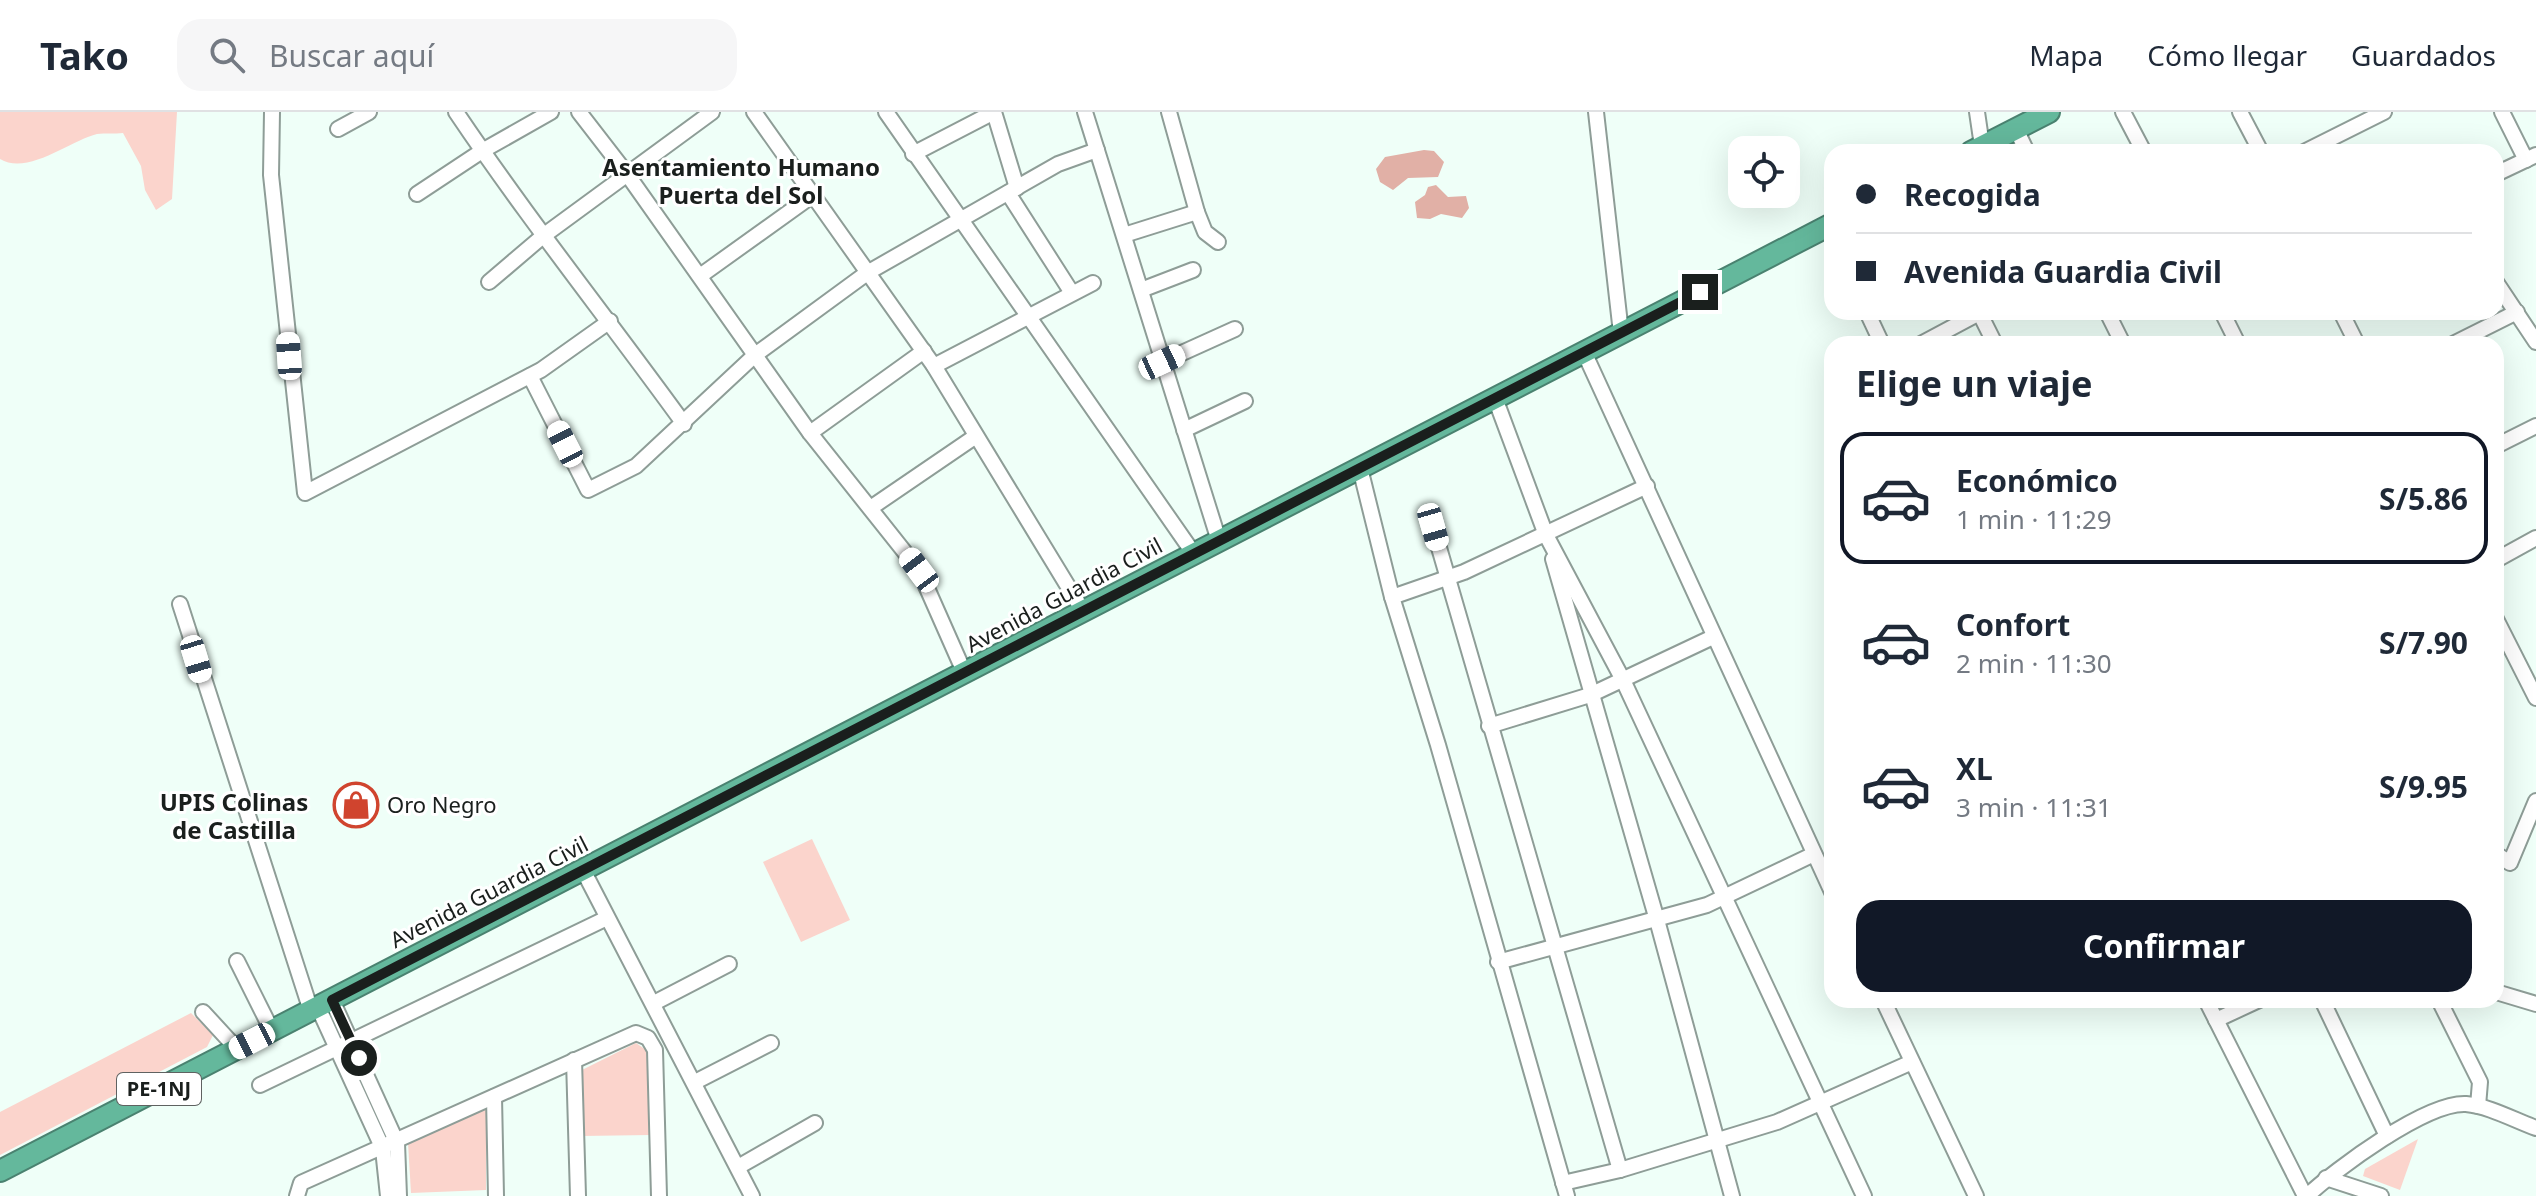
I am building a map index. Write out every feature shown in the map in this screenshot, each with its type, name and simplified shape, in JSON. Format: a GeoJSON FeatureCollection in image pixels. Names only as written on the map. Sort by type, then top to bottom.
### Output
{"type":"FeatureCollection","features":[{"type":"Feature","properties":{"kind":"highway"},"geometry":{"type":"LineString","coordinates":[[1987,144],[2049,112]]}},
{"type":"Feature","properties":{"kind":"highway","name":"Avenida Guardia Civil"},"geometry":{"type":"LineString","coordinates":[[321,1006],[1824,228]]}},
{"type":"Feature","properties":{"kind":"highway","name":"PE-1NJ"},"geometry":{"type":"LineString","coordinates":[[0,1171],[321,1006]]}},
{"type":"Feature","properties":{"kind":"street"},"geometry":{"type":"LineString","coordinates":[[272,112],[271,175],[305,493],[530,376],[610,321]]}},
{"type":"Feature","properties":{"kind":"street"},"geometry":{"type":"LineString","coordinates":[[338,129],[369,112]]}},
{"type":"Feature","properties":{"kind":"street"},"geometry":{"type":"LineString","coordinates":[[456,112],[543,236],[610,321],[684,424]]}},
{"type":"Feature","properties":{"kind":"street"},"geometry":{"type":"LineString","coordinates":[[417,194],[482,151],[551,112]]}},
{"type":"Feature","properties":{"kind":"street"},"geometry":{"type":"LineString","coordinates":[[579,112],[627,174],[810,433],[872,507],[919,570],[965,674]]}},
{"type":"Feature","properties":{"kind":"street"},"geometry":{"type":"LineString","coordinates":[[489,282],[543,236],[712,112]]}},
{"type":"Feature","properties":{"kind":"street"},"geometry":{"type":"LineString","coordinates":[[754,112],[934,366],[1083,611]]}},
{"type":"Feature","properties":{"kind":"street"},"geometry":{"type":"LineString","coordinates":[[886,112],[1194,554]]}},
{"type":"Feature","properties":{"kind":"street"},"geometry":{"type":"LineString","coordinates":[[913,154],[994,112],[1012,190],[1072,293]]}},
{"type":"Feature","properties":{"kind":"street"},"geometry":{"type":"LineString","coordinates":[[1085,112],[1219,541]]}},
{"type":"Feature","properties":{"kind":"street"},"geometry":{"type":"LineString","coordinates":[[1169,112],[1197,212],[1205,232],[1218,242]]}},
{"type":"Feature","properties":{"kind":"street"},"geometry":{"type":"LineString","coordinates":[[1596,112],[1621,333]]}},
{"type":"Feature","properties":{"kind":"street"},"geometry":{"type":"LineString","coordinates":[[1977,112],[1977,144]]}},
{"type":"Feature","properties":{"kind":"street"},"geometry":{"type":"LineString","coordinates":[[2123,112],[2140,144]]}},
{"type":"Feature","properties":{"kind":"street"},"geometry":{"type":"LineString","coordinates":[[2240,112],[2257,144]]}},
{"type":"Feature","properties":{"kind":"street"},"geometry":{"type":"LineString","coordinates":[[2320,144],[2384,112]]}},
{"type":"Feature","properties":{"kind":"street"},"geometry":{"type":"LineString","coordinates":[[2502,112],[2531,158],[2504,170]]}},
{"type":"Feature","properties":{"kind":"street"},"geometry":{"type":"LineString","coordinates":[[2016,129],[2023,144]]}},
{"type":"Feature","properties":{"kind":"street"},"geometry":{"type":"LineString","coordinates":[[530,376],[588,490],[636,466],[755,355],[867,273],[1058,164],[1097,150]]}},
{"type":"Feature","properties":{"kind":"street"},"geometry":{"type":"LineString","coordinates":[[700,276],[813,195]]}},
{"type":"Feature","properties":{"kind":"street"},"geometry":{"type":"LineString","coordinates":[[1124,235],[1197,212]]}},
{"type":"Feature","properties":{"kind":"street"},"geometry":{"type":"LineString","coordinates":[[1141,290],[1193,270]]}},
{"type":"Feature","properties":{"kind":"street"},"geometry":{"type":"LineString","coordinates":[[934,366],[1093,283]]}},
{"type":"Feature","properties":{"kind":"street"},"geometry":{"type":"LineString","coordinates":[[2504,293],[2536,342]]}},
{"type":"Feature","properties":{"kind":"street"},"geometry":{"type":"LineString","coordinates":[[2504,318],[2517,312]]}},
{"type":"Feature","properties":{"kind":"street"},"geometry":{"type":"LineString","coordinates":[[1936,336],[1965,320]]}},
{"type":"Feature","properties":{"kind":"street"},"geometry":{"type":"LineString","coordinates":[[2469,336],[2501,320]]}},
{"type":"Feature","properties":{"kind":"street"},"geometry":{"type":"LineString","coordinates":[[1162,362],[1235,329]]}},
{"type":"Feature","properties":{"kind":"street"},"geometry":{"type":"LineString","coordinates":[[810,433],[924,351]]}},
{"type":"Feature","properties":{"kind":"street"},"geometry":{"type":"LineString","coordinates":[[1584,352],[1824,875]]}},
{"type":"Feature","properties":{"kind":"street"},"geometry":{"type":"LineString","coordinates":[[1495,398],[1546,535],[1657,920],[1732,1196]]}},
{"type":"Feature","properties":{"kind":"street"},"geometry":{"type":"LineString","coordinates":[[1184,430],[1245,401]]}},
{"type":"Feature","properties":{"kind":"street"},"geometry":{"type":"LineString","coordinates":[[2504,442],[2536,426]]}},
{"type":"Feature","properties":{"kind":"street"},"geometry":{"type":"LineString","coordinates":[[872,507],[976,436]]}},
{"type":"Feature","properties":{"kind":"street"},"geometry":{"type":"LineString","coordinates":[[1360,468],[1392,597],[1438,745],[1565,1189],[1777,1122],[1912,1062]]}},
{"type":"Feature","properties":{"kind":"street"},"geometry":{"type":"LineString","coordinates":[[1392,597],[1447,579],[1647,486]]}},
{"type":"Feature","properties":{"kind":"street"},"geometry":{"type":"LineString","coordinates":[[1433,527],[1620,1170]]}},
{"type":"Feature","properties":{"kind":"street"},"geometry":{"type":"LineString","coordinates":[[1546,535],[1623,680],[1864,1196]]}},
{"type":"Feature","properties":{"kind":"street"},"geometry":{"type":"LineString","coordinates":[[2504,556],[2536,538]]}},
{"type":"Feature","properties":{"kind":"street"},"geometry":{"type":"LineString","coordinates":[[180,604],[321,1006],[345,1045],[390,1146],[399,1196]]}},
{"type":"Feature","properties":{"kind":"street"},"geometry":{"type":"LineString","coordinates":[[2504,635],[2536,698]]}},
{"type":"Feature","properties":{"kind":"street"},"geometry":{"type":"LineString","coordinates":[[1489,726],[1590,695],[1713,637]]}},
{"type":"Feature","properties":{"kind":"street"},"geometry":{"type":"LineString","coordinates":[[2504,859],[2510,863],[2536,801]]}},
{"type":"Feature","properties":{"kind":"street"},"geometry":{"type":"LineString","coordinates":[[1498,962],[1657,920],[1725,898],[1814,854]]}},
{"type":"Feature","properties":{"kind":"street"},"geometry":{"type":"LineString","coordinates":[[583,870],[752,1196]]}},
{"type":"Feature","properties":{"kind":"street"},"geometry":{"type":"LineString","coordinates":[[260,1085],[607,918]]}},
{"type":"Feature","properties":{"kind":"street"},"geometry":{"type":"LineString","coordinates":[[237,961],[272,1031]]}},
{"type":"Feature","properties":{"kind":"street"},"geometry":{"type":"LineString","coordinates":[[654,1003],[729,964]]}},
{"type":"Feature","properties":{"kind":"street"},"geometry":{"type":"LineString","coordinates":[[2504,994],[2536,1004]]}},
{"type":"Feature","properties":{"kind":"street"},"geometry":{"type":"LineString","coordinates":[[1887,1008],[1976,1196]]}},
{"type":"Feature","properties":{"kind":"street"},"geometry":{"type":"LineString","coordinates":[[2210,1008],[2306,1196],[2326,1178],[2387,1136],[2457,1105],[2478,1106],[2536,1128]]}},
{"type":"Feature","properties":{"kind":"street"},"geometry":{"type":"LineString","coordinates":[[2216,1020],[2242,1008]]}},
{"type":"Feature","properties":{"kind":"street"},"geometry":{"type":"LineString","coordinates":[[2326,1008],[2387,1136]]}},
{"type":"Feature","properties":{"kind":"street"},"geometry":{"type":"LineString","coordinates":[[2443,1008],[2480,1082],[2478,1106]]}},
{"type":"Feature","properties":{"kind":"street"},"geometry":{"type":"LineString","coordinates":[[203,1012],[237,1049]]}},
{"type":"Feature","properties":{"kind":"street"},"geometry":{"type":"LineString","coordinates":[[297,1196],[301,1183],[390,1146],[632,1033],[645,1035],[653,1043],[659,1196]]}},
{"type":"Feature","properties":{"kind":"street"},"geometry":{"type":"LineString","coordinates":[[695,1082],[771,1043]]}},
{"type":"Feature","properties":{"kind":"street"},"geometry":{"type":"LineString","coordinates":[[574,1060],[578,1196]]}},
{"type":"Feature","properties":{"kind":"street"},"geometry":{"type":"LineString","coordinates":[[494,1097],[496,1196]]}},
{"type":"Feature","properties":{"kind":"street"},"geometry":{"type":"LineString","coordinates":[[738,1167],[815,1123]]}},
{"type":"Feature","properties":{"kind":"street"},"geometry":{"type":"LineString","coordinates":[[388,1196],[390,1146]]}},
{"type":"Feature","properties":{"kind":"street"},"geometry":{"type":"LineString","coordinates":[[2326,1178],[2381,1196]]}},
{"type":"Feature","properties":{"kind":"shaded area"},"geometry":{"type":"Polygon","coordinates":[[[0,112],[177,112],[172,199],[156,210],[145,190],[141,166],[123,133],[87,137],[23,163],[0,159],[0,112]]]}},
{"type":"Feature","properties":{"kind":"shaded area"},"geometry":{"type":"Polygon","coordinates":[[[1434,151],[1444,162],[1438,177],[1408,178],[1393,190],[1380,182],[1376,169],[1385,157],[1434,151]]]}},
{"type":"Feature","properties":{"kind":"shaded area"},"geometry":{"type":"Polygon","coordinates":[[[1436,185],[1448,197],[1466,196],[1469,208],[1462,218],[1441,214],[1430,219],[1417,218],[1415,202],[1425,195],[1428,187],[1436,185]]]}},
{"type":"Feature","properties":{"kind":"shaded area"},"geometry":{"type":"Polygon","coordinates":[[[812,839],[850,920],[801,942],[763,862],[812,839]]]}},
{"type":"Feature","properties":{"kind":"shaded area"},"geometry":{"type":"Polygon","coordinates":[[[191,1013],[213,1035],[207,1047],[0,1155],[0,1112],[191,1013]]]}},
{"type":"Feature","properties":{"kind":"shaded area"},"geometry":{"type":"Polygon","coordinates":[[[636,1043],[649,1052],[651,1135],[581,1136],[580,1071],[636,1043]]]}},
{"type":"Feature","properties":{"kind":"shaded area"},"geometry":{"type":"Polygon","coordinates":[[[486,1109],[486,1190],[411,1193],[408,1143],[486,1109]]]}},
{"type":"Feature","properties":{"kind":"shaded area"},"geometry":{"type":"Polygon","coordinates":[[[2418,1139],[2400,1190],[2363,1176],[2365,1169],[2418,1139]]]}},
{"type":"Feature","properties":{"kind":"place","name":"Oro Negro"},"geometry":{"type":"Point","coordinates":[356,805]}},
{"type":"Feature","properties":{"kind":"district","name":"Asentamiento Humano Puerta del Sol"},"geometry":{"type":"Point","coordinates":[741,182]}},
{"type":"Feature","properties":{"kind":"district","name":"UPIS Colinas de Castilla"},"geometry":{"type":"Point","coordinates":[234,817]}},
{"type":"Feature","properties":{"kind":"route"},"geometry":{"type":"LineString","coordinates":[[359,1058],[332,1000],[1700,292]]}}]}
